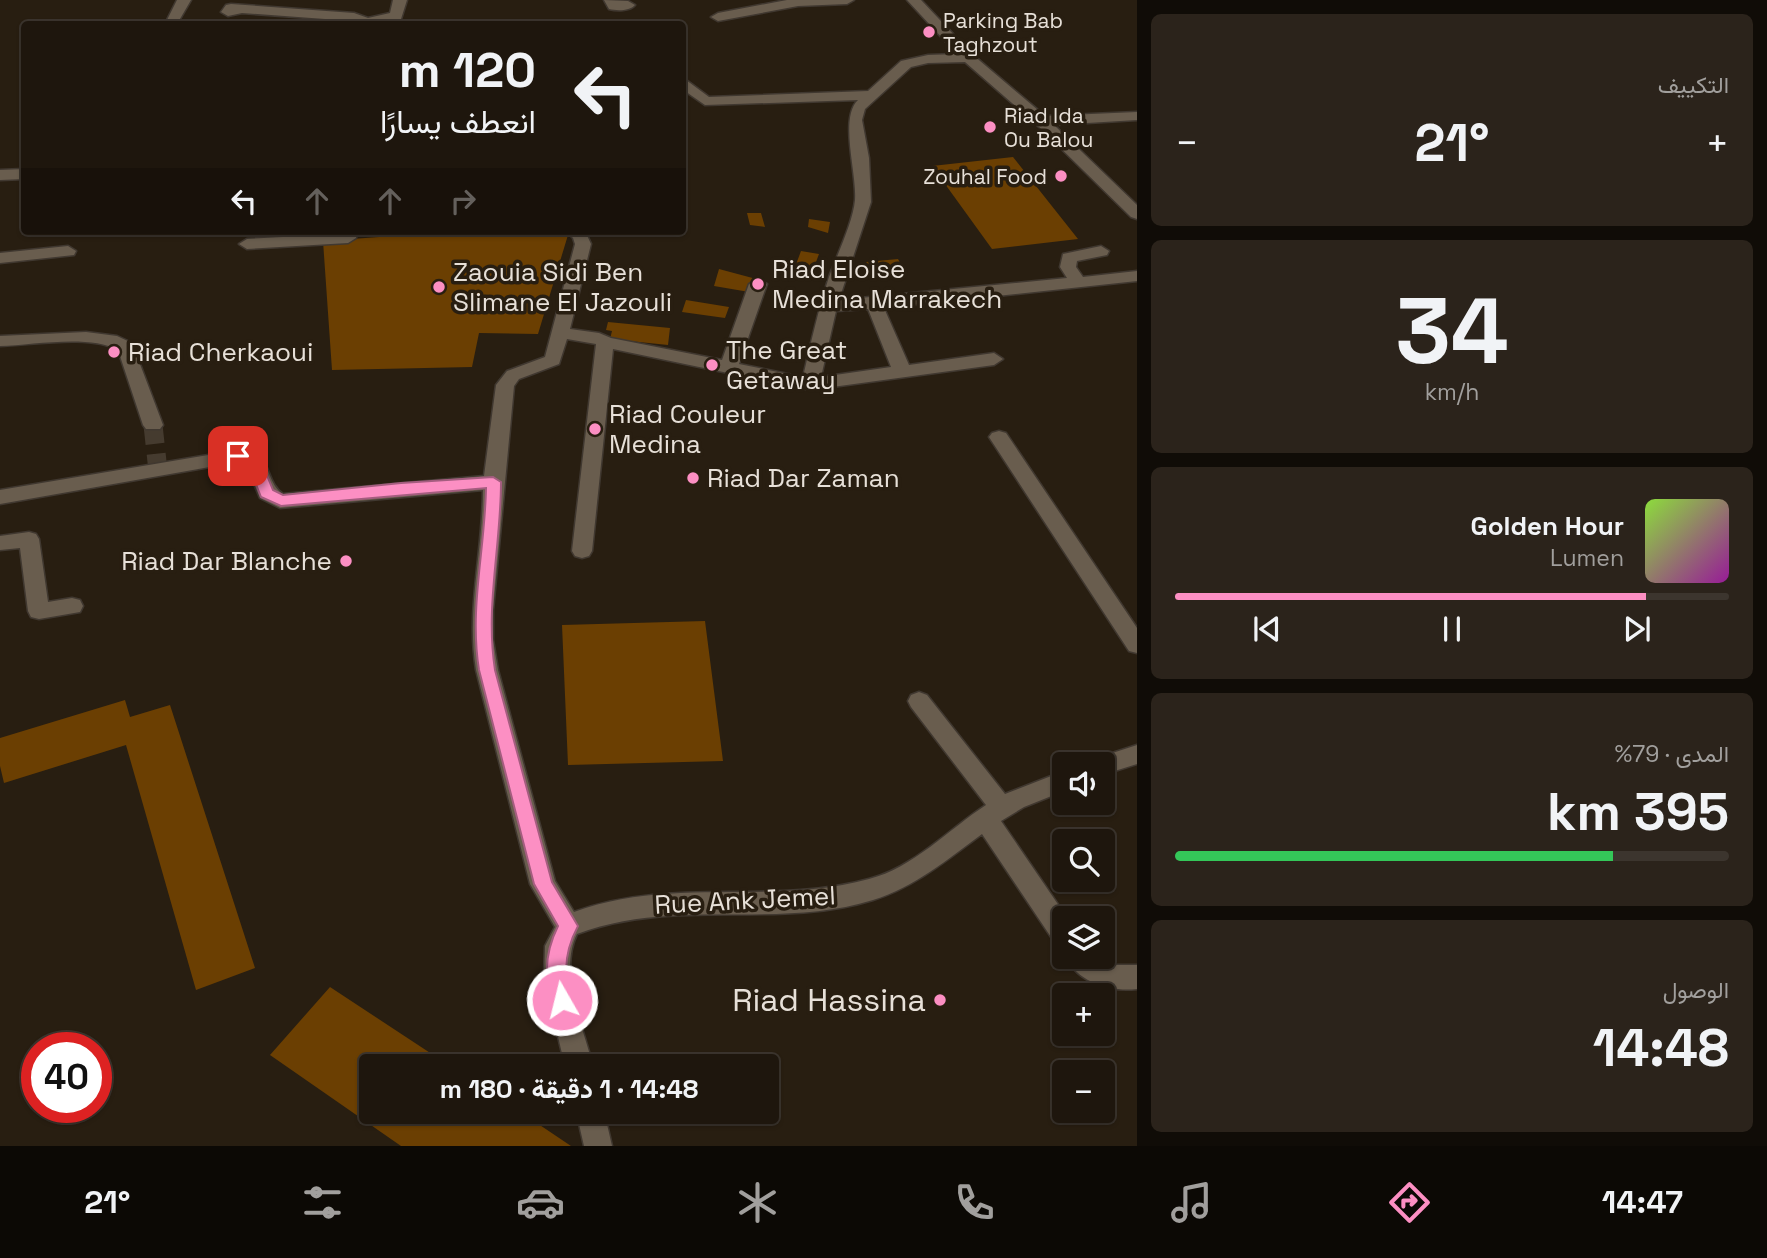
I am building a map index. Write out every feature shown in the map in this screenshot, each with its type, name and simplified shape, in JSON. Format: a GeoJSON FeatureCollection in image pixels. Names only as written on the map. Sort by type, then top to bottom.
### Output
{"type":"FeatureCollection","features":[{"type":"Feature","properties":{"kind":"street"},"geometry":{"type":"LineString","coordinates":[[173,21],[184,0]]}},
{"type":"Feature","properties":{"kind":"street"},"geometry":{"type":"LineString","coordinates":[[375,21],[396,16],[400,0]]}},
{"type":"Feature","properties":{"kind":"street"},"geometry":{"type":"LineString","coordinates":[[611,0],[614,6],[628,5]]}},
{"type":"Feature","properties":{"kind":"street"},"geometry":{"type":"LineString","coordinates":[[718,17],[796,1],[847,0]]}},
{"type":"Feature","properties":{"kind":"street"},"geometry":{"type":"LineString","coordinates":[[914,0],[968,58],[1041,121],[1137,214]]}},
{"type":"Feature","properties":{"kind":"street"},"geometry":{"type":"LineString","coordinates":[[236,12],[228,12],[231,8],[354,17],[363,21]]}},
{"type":"Feature","properties":{"kind":"street"},"geometry":{"type":"LineString","coordinates":[[810,384],[828,306],[863,202],[861,158],[855,120],[858,108],[906,64],[968,58]]}},
{"type":"Feature","properties":{"kind":"street"},"geometry":{"type":"LineString","coordinates":[[686,84],[705,101]]}},
{"type":"Feature","properties":{"kind":"street"},"geometry":{"type":"LineString","coordinates":[[686,105],[705,101],[823,99],[871,94]]}},
{"type":"Feature","properties":{"kind":"street"},"geometry":{"type":"LineString","coordinates":[[1041,121],[1137,116]]}},
{"type":"Feature","properties":{"kind":"street"},"geometry":{"type":"LineString","coordinates":[[0,175],[21,173]]}},
{"type":"Feature","properties":{"kind":"street"},"geometry":{"type":"LineString","coordinates":[[1116,193],[1137,191]]}},
{"type":"Feature","properties":{"kind":"street"},"geometry":{"type":"LineString","coordinates":[[247,244],[289,237],[348,238],[348,235]]}},
{"type":"Feature","properties":{"kind":"street"},"geometry":{"type":"LineString","coordinates":[[576,1054],[557,978],[558,946],[568,926],[543,884],[484,650],[482,610],[505,385],[513,375],[552,360],[583,244],[580,235]]}},
{"type":"Feature","properties":{"kind":"street"},"geometry":{"type":"LineString","coordinates":[[0,258],[68,251]]}},
{"type":"Feature","properties":{"kind":"street"},"geometry":{"type":"LineString","coordinates":[[1077,281],[1068,267],[1069,258],[1101,251]]}},
{"type":"Feature","properties":{"kind":"street"},"geometry":{"type":"LineString","coordinates":[[828,306],[874,304],[1137,276]]}},
{"type":"Feature","properties":{"kind":"street"},"geometry":{"type":"LineString","coordinates":[[729,367],[758,284]]}},
{"type":"Feature","properties":{"kind":"street"},"geometry":{"type":"LineString","coordinates":[[874,304],[902,371]]}},
{"type":"Feature","properties":{"kind":"street"},"geometry":{"type":"LineString","coordinates":[[561,333],[599,338],[605,342],[810,384],[994,359]]}},
{"type":"Feature","properties":{"kind":"street"},"geometry":{"type":"LineString","coordinates":[[0,341],[101,337],[121,341],[153,425]]}},
{"type":"Feature","properties":{"kind":"street"},"geometry":{"type":"LineString","coordinates":[[582,551],[605,342]]}},
{"type":"Feature","properties":{"kind":"street"},"geometry":{"type":"LineString","coordinates":[[999,437],[1137,645]]}},
{"type":"Feature","properties":{"kind":"street"},"geometry":{"type":"LineString","coordinates":[[0,497],[238,456],[255,461],[267,493],[281,501],[401,488],[493,482]]}},
{"type":"Feature","properties":{"kind":"street"},"geometry":{"type":"LineString","coordinates":[[0,543],[29,538],[39,611],[72,606]]}},
{"type":"Feature","properties":{"kind":"street"},"geometry":{"type":"LineString","coordinates":[[919,701],[994,813],[1052,914]]}},
{"type":"Feature","properties":{"kind":"street"},"geometry":{"type":"LineString","coordinates":[[1115,762],[1137,754]]}},
{"type":"Feature","properties":{"kind":"street","name":"Rue Ank Jemel"},"geometry":{"type":"LineString","coordinates":[[568,926],[592,914],[627,906],[824,899],[871,890],[894,881],[994,813],[1052,786]]}},
{"type":"Feature","properties":{"kind":"street"},"geometry":{"type":"LineString","coordinates":[[1091,969],[1106,976],[1137,977]]}},
{"type":"Feature","properties":{"kind":"street"},"geometry":{"type":"LineString","coordinates":[[593,1124],[598,1146]]}},
{"type":"Feature","properties":{"kind":"building"},"geometry":{"type":"Polygon","coordinates":[[[1013,157],[1078,239],[992,249],[932,166],[1013,157]]]}},
{"type":"Feature","properties":{"kind":"building"},"geometry":{"type":"Polygon","coordinates":[[[747,213],[761,213],[765,227],[750,225],[747,213]]]}},
{"type":"Feature","properties":{"kind":"building"},"geometry":{"type":"Polygon","coordinates":[[[809,219],[830,222],[828,233],[808,227],[809,219]]]}},
{"type":"Feature","properties":{"kind":"building","name":"Zaouia Sidi Ben Slimane El Jazouli"},"geometry":{"type":"Polygon","coordinates":[[[407,235],[568,235],[538,334],[479,333],[472,367],[332,370],[323,241],[407,235]]]}},
{"type":"Feature","properties":{"kind":"building"},"geometry":{"type":"Polygon","coordinates":[[[801,251],[819,254],[813,270],[795,267],[801,251]]]}},
{"type":"Feature","properties":{"kind":"building"},"geometry":{"type":"Polygon","coordinates":[[[898,259],[906,274],[896,271],[894,267],[880,268],[885,276],[874,277],[866,262],[898,259]]]}},
{"type":"Feature","properties":{"kind":"building"},"geometry":{"type":"Polygon","coordinates":[[[719,269],[760,280],[755,293],[714,286],[719,269]]]}},
{"type":"Feature","properties":{"kind":"building"},"geometry":{"type":"Polygon","coordinates":[[[686,300],[729,307],[725,318],[682,312],[686,300]]]}},
{"type":"Feature","properties":{"kind":"building"},"geometry":{"type":"Polygon","coordinates":[[[608,322],[670,328],[668,345],[610,339],[612,331],[606,330],[608,322]]]}},
{"type":"Feature","properties":{"kind":"building"},"geometry":{"type":"Polygon","coordinates":[[[705,621],[723,761],[568,765],[562,625],[705,621]]]}},
{"type":"Feature","properties":{"kind":"building"},"geometry":{"type":"Polygon","coordinates":[[[125,700],[130,717],[170,705],[255,968],[196,990],[126,745],[4,783],[0,766],[0,738],[125,700]]]}},
{"type":"Feature","properties":{"kind":"building"},"geometry":{"type":"Polygon","coordinates":[[[330,987],[432,1054],[359,1054],[359,1117],[270,1055],[330,987]]]}},
{"type":"Feature","properties":{"kind":"building"},"geometry":{"type":"Polygon","coordinates":[[[369,1124],[538,1124],[571,1146],[401,1146],[369,1124]]]}},
{"type":"Feature","properties":{"kind":"tunnel"},"geometry":{"type":"LineString","coordinates":[[153,425],[158,471]]}},
{"type":"Feature","properties":{"kind":"place","name":"Parking Bab Taghzout"},"geometry":{"type":"Point","coordinates":[929,32]}},
{"type":"Feature","properties":{"kind":"place","name":"Riad Ida Ou Balou"},"geometry":{"type":"Point","coordinates":[990,127]}},
{"type":"Feature","properties":{"kind":"place","name":"Zouhal Food"},"geometry":{"type":"Point","coordinates":[1061,176]}},
{"type":"Feature","properties":{"kind":"place","name":"Riad Eloise Medina Marrakech"},"geometry":{"type":"Point","coordinates":[758,284]}},
{"type":"Feature","properties":{"kind":"place","name":"Zaouia Sidi Ben Slimane El Jazouli"},"geometry":{"type":"Point","coordinates":[439,287]}},
{"type":"Feature","properties":{"kind":"place","name":"Riad Cherkaoui"},"geometry":{"type":"Point","coordinates":[114,352]}},
{"type":"Feature","properties":{"kind":"place","name":"The Great Getaway"},"geometry":{"type":"Point","coordinates":[712,365]}},
{"type":"Feature","properties":{"kind":"place","name":"Riad Couleur Medina"},"geometry":{"type":"Point","coordinates":[595,429]}},
{"type":"Feature","properties":{"kind":"place","name":"Riad Dar Zaman"},"geometry":{"type":"Point","coordinates":[693,478]}},
{"type":"Feature","properties":{"kind":"place","name":"Riad Dar Blanche"},"geometry":{"type":"Point","coordinates":[346,561]}},
{"type":"Feature","properties":{"kind":"place","name":"Riad Hassina"},"geometry":{"type":"Point","coordinates":[940,1000]}},
{"type":"Feature","properties":{"kind":"route"},"geometry":{"type":"LineString","coordinates":[[238,456],[255,461],[267,493],[272,499],[281,501],[401,488],[493,482],[493,521],[482,610],[482,640],[487,670],[543,884],[568,926],[558,946],[557,978],[562,1000]]}}]}
